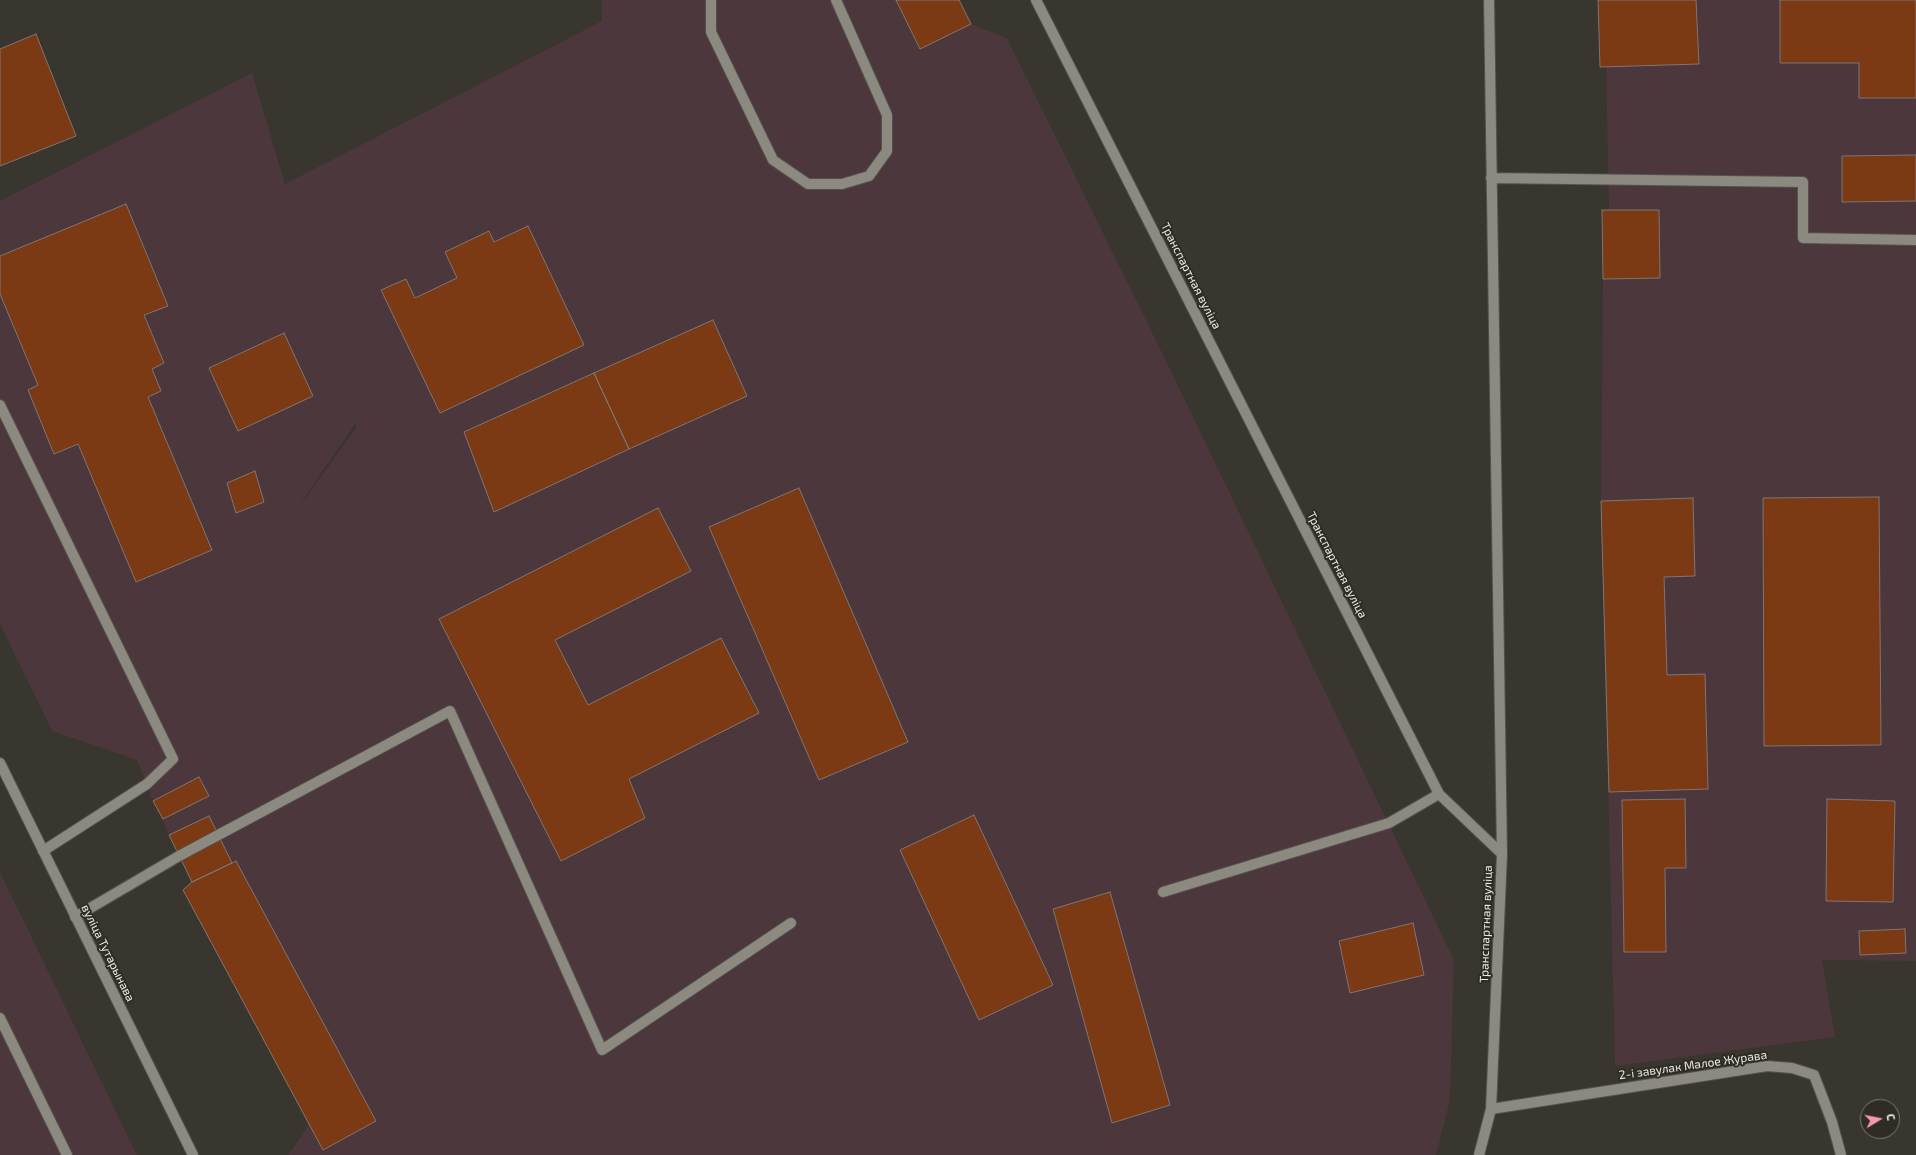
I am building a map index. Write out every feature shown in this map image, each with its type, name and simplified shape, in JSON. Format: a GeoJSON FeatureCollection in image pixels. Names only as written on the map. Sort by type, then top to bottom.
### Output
{"type":"FeatureCollection","features":[{"type":"Feature","properties":{"kind":"street"},"geometry":{"type":"LineString","coordinates":[[711,0],[711,32],[772,160],[808,184],[842,184],[869,176],[887,151],[887,115],[836,0]]}},
{"type":"Feature","properties":{"kind":"street","name":"Транспартная вуліца"},"geometry":{"type":"LineString","coordinates":[[1036,0],[1438,794],[1502,854],[1492,1109],[1479,1155]]}},
{"type":"Feature","properties":{"kind":"street"},"geometry":{"type":"LineString","coordinates":[[1489,0],[1502,854]]}},
{"type":"Feature","properties":{"kind":"street"},"geometry":{"type":"LineString","coordinates":[[1491,178],[1803,182],[1803,238],[1916,240]]}},
{"type":"Feature","properties":{"kind":"street"},"geometry":{"type":"LineString","coordinates":[[0,405],[173,759],[147,784],[43,850]]}},
{"type":"Feature","properties":{"kind":"street"},"geometry":{"type":"LineString","coordinates":[[75,917],[179,856],[450,711],[602,1050],[790,923]]}},
{"type":"Feature","properties":{"kind":"street","name":"вуліца Тутарынава"},"geometry":{"type":"LineString","coordinates":[[0,763],[193,1155]]}},
{"type":"Feature","properties":{"kind":"street"},"geometry":{"type":"LineString","coordinates":[[1163,892],[1389,823],[1438,794]]}},
{"type":"Feature","properties":{"kind":"street"},"geometry":{"type":"LineString","coordinates":[[1,1022],[67,1155]]}},
{"type":"Feature","properties":{"kind":"street","name":"2-і завулак Малое Журава"},"geometry":{"type":"LineString","coordinates":[[1492,1109],[1767,1066],[1792,1068],[1814,1075],[1832,1122],[1841,1155]]}},
{"type":"Feature","properties":{"kind":"shaded area"},"geometry":{"type":"Polygon","coordinates":[[[602,0],[959,0],[971,24],[1007,38],[1172,373],[1454,960],[1450,1100],[1436,1155],[288,1155],[309,1125],[183,890],[192,882],[153,801],[137,760],[52,731],[0,624],[0,201],[252,73],[285,184],[602,21],[602,0]],[[355,424],[301,504],[356,428],[355,424]]]}},
{"type":"Feature","properties":{"kind":"shaded area"},"geometry":{"type":"Polygon","coordinates":[[[1598,0],[1916,0],[1916,961],[1822,960],[1835,1037],[1615,1066],[1601,501],[1603,279],[1609,210],[1606,67],[1600,67],[1598,0]]]}},
{"type":"Feature","properties":{"kind":"shaded area"},"geometry":{"type":"Polygon","coordinates":[[[0,872],[137,1155],[0,1155],[0,872]]]}},
{"type":"Feature","properties":{"kind":"building"},"geometry":{"type":"Polygon","coordinates":[[[896,0],[959,0],[971,24],[920,49],[896,0]]]}},
{"type":"Feature","properties":{"kind":"building"},"geometry":{"type":"Polygon","coordinates":[[[1598,0],[1696,0],[1699,64],[1600,67],[1598,0]]]}},
{"type":"Feature","properties":{"kind":"building"},"geometry":{"type":"Polygon","coordinates":[[[1780,0],[1916,0],[1916,98],[1859,98],[1859,63],[1780,63],[1780,0]]]}},
{"type":"Feature","properties":{"kind":"building"},"geometry":{"type":"Polygon","coordinates":[[[36,34],[76,136],[0,166],[0,49],[36,34]]]}},
{"type":"Feature","properties":{"kind":"building"},"geometry":{"type":"Polygon","coordinates":[[[1916,155],[1916,201],[1842,202],[1842,156],[1916,155]]]}},
{"type":"Feature","properties":{"kind":"building"},"geometry":{"type":"Polygon","coordinates":[[[126,204],[168,306],[144,315],[164,363],[152,369],[161,391],[148,397],[212,550],[136,582],[78,444],[54,454],[28,390],[38,385],[0,294],[0,256],[126,204]]]}},
{"type":"Feature","properties":{"kind":"building"},"geometry":{"type":"Polygon","coordinates":[[[1602,210],[1659,210],[1660,278],[1603,279],[1602,210]]]}},
{"type":"Feature","properties":{"kind":"building"},"geometry":{"type":"Polygon","coordinates":[[[528,226],[584,345],[440,413],[381,290],[406,279],[415,298],[457,278],[445,252],[489,231],[494,242],[528,226]]]}},
{"type":"Feature","properties":{"kind":"building"},"geometry":{"type":"Polygon","coordinates":[[[713,320],[747,396],[629,449],[594,373],[713,320]]]}},
{"type":"Feature","properties":{"kind":"building"},"geometry":{"type":"Polygon","coordinates":[[[284,333],[313,396],[238,431],[209,368],[284,333]]]}},
{"type":"Feature","properties":{"kind":"building"},"geometry":{"type":"Polygon","coordinates":[[[594,373],[629,449],[494,512],[464,432],[594,373]]]}},
{"type":"Feature","properties":{"kind":"building"},"geometry":{"type":"Polygon","coordinates":[[[255,471],[264,502],[236,513],[227,483],[255,471]]]}},
{"type":"Feature","properties":{"kind":"building"},"geometry":{"type":"Polygon","coordinates":[[[799,488],[908,742],[819,780],[709,527],[799,488]]]}},
{"type":"Feature","properties":{"kind":"building"},"geometry":{"type":"Polygon","coordinates":[[[1879,497],[1881,745],[1764,746],[1763,498],[1879,497]]]}},
{"type":"Feature","properties":{"kind":"building"},"geometry":{"type":"Polygon","coordinates":[[[1693,498],[1695,576],[1664,577],[1667,675],[1705,674],[1708,789],[1609,792],[1601,501],[1693,498]]]}},
{"type":"Feature","properties":{"kind":"building"},"geometry":{"type":"Polygon","coordinates":[[[658,508],[691,571],[555,640],[588,705],[721,638],[759,713],[629,779],[645,818],[561,861],[439,619],[658,508]]]}},
{"type":"Feature","properties":{"kind":"building"},"geometry":{"type":"Polygon","coordinates":[[[199,777],[209,796],[163,819],[153,801],[199,777]]]}},
{"type":"Feature","properties":{"kind":"building"},"geometry":{"type":"Polygon","coordinates":[[[1685,799],[1686,868],[1665,868],[1666,952],[1624,952],[1622,800],[1685,799]]]}},
{"type":"Feature","properties":{"kind":"building"},"geometry":{"type":"Polygon","coordinates":[[[1827,799],[1895,801],[1893,902],[1826,901],[1827,799]]]}},
{"type":"Feature","properties":{"kind":"building"},"geometry":{"type":"Polygon","coordinates":[[[974,815],[1053,985],[979,1020],[900,850],[974,815]]]}},
{"type":"Feature","properties":{"kind":"building"},"geometry":{"type":"Polygon","coordinates":[[[209,816],[232,863],[192,882],[169,835],[209,816]]]}},
{"type":"Feature","properties":{"kind":"building"},"geometry":{"type":"Polygon","coordinates":[[[236,861],[376,1121],[323,1150],[183,890],[192,882],[236,861]]]}},
{"type":"Feature","properties":{"kind":"building"},"geometry":{"type":"Polygon","coordinates":[[[1110,892],[1170,1105],[1112,1123],[1053,909],[1110,892]]]}},
{"type":"Feature","properties":{"kind":"building"},"geometry":{"type":"Polygon","coordinates":[[[1413,923],[1424,975],[1350,993],[1339,941],[1413,923]]]}},
{"type":"Feature","properties":{"kind":"building"},"geometry":{"type":"Polygon","coordinates":[[[1905,929],[1906,953],[1860,955],[1859,931],[1905,929]]]}}]}
